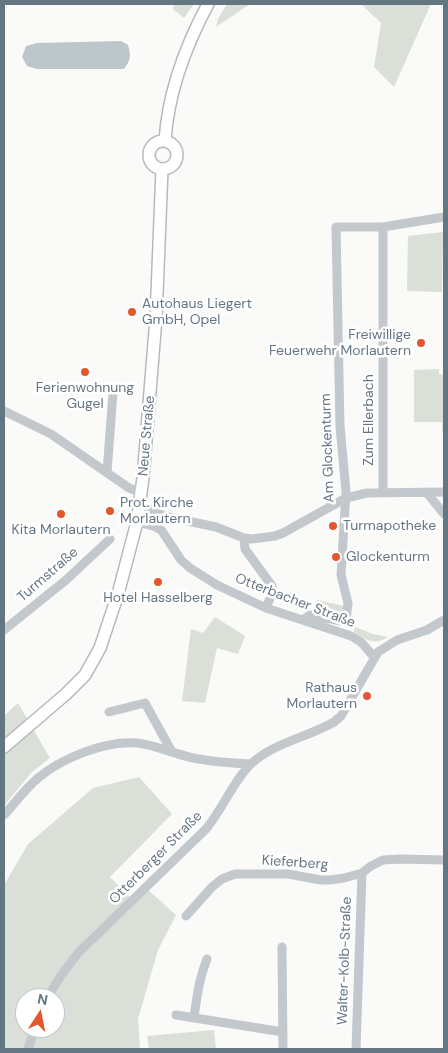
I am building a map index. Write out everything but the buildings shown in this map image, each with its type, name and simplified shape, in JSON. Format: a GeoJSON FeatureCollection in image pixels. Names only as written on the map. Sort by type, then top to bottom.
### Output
{"type":"FeatureCollection","features":[{"type":"Feature","properties":{"kind":"main road"},"geometry":{"type":"LineString","coordinates":[[165,141],[169,105],[180,65],[190,38],[208,4]]}},
{"type":"Feature","properties":{"kind":"main road"},"geometry":{"type":"LineString","coordinates":[[165,141],[176,148],[177,157],[173,165],[162,169],[153,165],[149,153],[157,142],[165,141]]}},
{"type":"Feature","properties":{"kind":"main road","name":"Neue Straße"},"geometry":{"type":"LineString","coordinates":[[4,747],[78,682],[92,664],[106,633],[141,498],[156,318],[162,169]]}},
{"type":"Feature","properties":{"kind":"street"},"geometry":{"type":"LineString","coordinates":[[383,227],[444,217]]}},
{"type":"Feature","properties":{"kind":"street","name":"Am Glockenturm"},"geometry":{"type":"LineString","coordinates":[[303,620],[310,615],[340,621],[346,620],[347,617],[348,603],[341,575],[346,498],[340,426],[336,227],[383,227]]}},
{"type":"Feature","properties":{"kind":"street","name":"Zum Ellerbach"},"geometry":{"type":"LineString","coordinates":[[383,227],[383,493]]}},
{"type":"Feature","properties":{"kind":"street"},"geometry":{"type":"LineString","coordinates":[[107,472],[113,393]]}},
{"type":"Feature","properties":{"kind":"street"},"geometry":{"type":"LineString","coordinates":[[4,411],[51,434],[107,472],[164,516],[216,527],[244,538],[262,538],[283,533],[346,498],[367,493],[444,492]]}},
{"type":"Feature","properties":{"kind":"street"},"geometry":{"type":"LineString","coordinates":[[427,493],[444,514]]}},
{"type":"Feature","properties":{"kind":"street"},"geometry":{"type":"LineString","coordinates":[[136,522],[159,528],[164,516]]}},
{"type":"Feature","properties":{"kind":"street","name":"Otterbacher Straße"},"geometry":{"type":"LineString","coordinates":[[159,528],[165,533],[181,560],[217,585],[266,608],[352,636],[361,642],[374,657]]}},
{"type":"Feature","properties":{"kind":"street"},"geometry":{"type":"LineString","coordinates":[[244,538],[244,549],[272,586],[273,591],[266,608]]}},
{"type":"Feature","properties":{"kind":"street","name":"Turmstraße"},"geometry":{"type":"LineString","coordinates":[[4,630],[66,580],[110,539]]}},
{"type":"Feature","properties":{"kind":"street"},"geometry":{"type":"LineString","coordinates":[[441,622],[444,632]]}},
{"type":"Feature","properties":{"kind":"street","name":"Otterberger Straße"},"geometry":{"type":"LineString","coordinates":[[53,988],[78,953],[206,830],[250,764],[268,752],[334,722],[341,716],[374,657],[385,646],[441,622]]}},
{"type":"Feature","properties":{"kind":"street"},"geometry":{"type":"LineString","coordinates":[[109,712],[145,703],[172,752]]}},
{"type":"Feature","properties":{"kind":"street"},"geometry":{"type":"LineString","coordinates":[[4,815],[37,779],[56,766],[91,750],[110,744],[126,742],[155,746],[200,759],[250,764]]}},
{"type":"Feature","properties":{"kind":"street","name":"Kieferberg"},"geometry":{"type":"LineString","coordinates":[[186,916],[212,887],[222,879],[235,874],[288,874],[321,880],[344,878],[362,873],[383,860],[444,860]]}},
{"type":"Feature","properties":{"kind":"street","name":"Walter-Kolb-Straße"},"geometry":{"type":"LineString","coordinates":[[356,1049],[362,873]]}},
{"type":"Feature","properties":{"kind":"street"},"geometry":{"type":"LineString","coordinates":[[282,947],[282,1032],[284,1049]]}},
{"type":"Feature","properties":{"kind":"street"},"geometry":{"type":"LineString","coordinates":[[194,1017],[202,972],[207,959]]}},
{"type":"Feature","properties":{"kind":"street"},"geometry":{"type":"LineString","coordinates":[[176,1015],[282,1032]]}},
{"type":"Feature","properties":{"kind":"shaded area"},"geometry":{"type":"Polygon","coordinates":[[[174,4],[194,4],[184,18],[173,9],[174,4]]]}},
{"type":"Feature","properties":{"kind":"shaded area"},"geometry":{"type":"Polygon","coordinates":[[[227,4],[250,4],[216,27],[218,19],[227,4]]]}},
{"type":"Feature","properties":{"kind":"shaded area"},"geometry":{"type":"Polygon","coordinates":[[[361,4],[431,4],[394,87],[374,67],[381,23],[361,4]]]}},
{"type":"Feature","properties":{"kind":"shaded area"},"geometry":{"type":"Polygon","coordinates":[[[121,41],[128,45],[130,52],[128,63],[124,69],[37,69],[27,66],[22,57],[26,46],[37,43],[121,41]]]}},
{"type":"Feature","properties":{"kind":"shaded area"},"geometry":{"type":"Polygon","coordinates":[[[443,232],[442,292],[407,291],[408,236],[443,232]]]}},
{"type":"Feature","properties":{"kind":"shaded area"},"geometry":{"type":"Polygon","coordinates":[[[439,369],[439,374],[444,375],[444,431],[442,431],[442,422],[414,422],[414,370],[439,369]]]}},
{"type":"Feature","properties":{"kind":"shaded area"},"geometry":{"type":"Polygon","coordinates":[[[317,600],[344,606],[342,617],[313,612],[317,600]]]}},
{"type":"Feature","properties":{"kind":"shaded area"},"geometry":{"type":"Polygon","coordinates":[[[215,617],[245,636],[238,654],[217,648],[205,703],[182,701],[191,629],[203,633],[215,617]]]}},
{"type":"Feature","properties":{"kind":"shaded area"},"geometry":{"type":"Polygon","coordinates":[[[355,627],[388,637],[383,640],[370,641],[354,632],[355,627]]]}},
{"type":"Feature","properties":{"kind":"shaded area"},"geometry":{"type":"Polygon","coordinates":[[[18,703],[50,758],[32,772],[4,806],[4,716],[18,703]]]}},
{"type":"Feature","properties":{"kind":"shaded area"},"geometry":{"type":"Polygon","coordinates":[[[139,777],[172,814],[110,877],[133,900],[146,888],[176,915],[158,950],[138,1019],[140,1049],[4,1049],[4,885],[28,844],[93,788],[139,777]]]}},
{"type":"Feature","properties":{"kind":"shaded area"},"geometry":{"type":"Polygon","coordinates":[[[214,1030],[216,1049],[149,1049],[147,1036],[214,1030]]]}},
{"type":"Feature","properties":{"kind":"place","name":"Autohaus Liegert GmbH, Opel"},"geometry":{"type":"Point","coordinates":[132,312]}},
{"type":"Feature","properties":{"kind":"place","name":"Freiwillige Feuerwehr Morlautern"},"geometry":{"type":"Point","coordinates":[421,343]}},
{"type":"Feature","properties":{"kind":"place","name":"Ferienwohnung Gugel"},"geometry":{"type":"Point","coordinates":[85,372]}},
{"type":"Feature","properties":{"kind":"place","name":"Prot. Kirche Morlautern"},"geometry":{"type":"Point","coordinates":[110,511]}},
{"type":"Feature","properties":{"kind":"place","name":"Kita Morlautern"},"geometry":{"type":"Point","coordinates":[61,514]}},
{"type":"Feature","properties":{"kind":"place","name":"Turmapotheke"},"geometry":{"type":"Point","coordinates":[333,526]}},
{"type":"Feature","properties":{"kind":"place","name":"Glockenturm"},"geometry":{"type":"Point","coordinates":[336,557]}},
{"type":"Feature","properties":{"kind":"place","name":"Hotel Hasselberg"},"geometry":{"type":"Point","coordinates":[158,582]}},
{"type":"Feature","properties":{"kind":"place","name":"Rathaus Morlautern"},"geometry":{"type":"Point","coordinates":[367,696]}}]}
